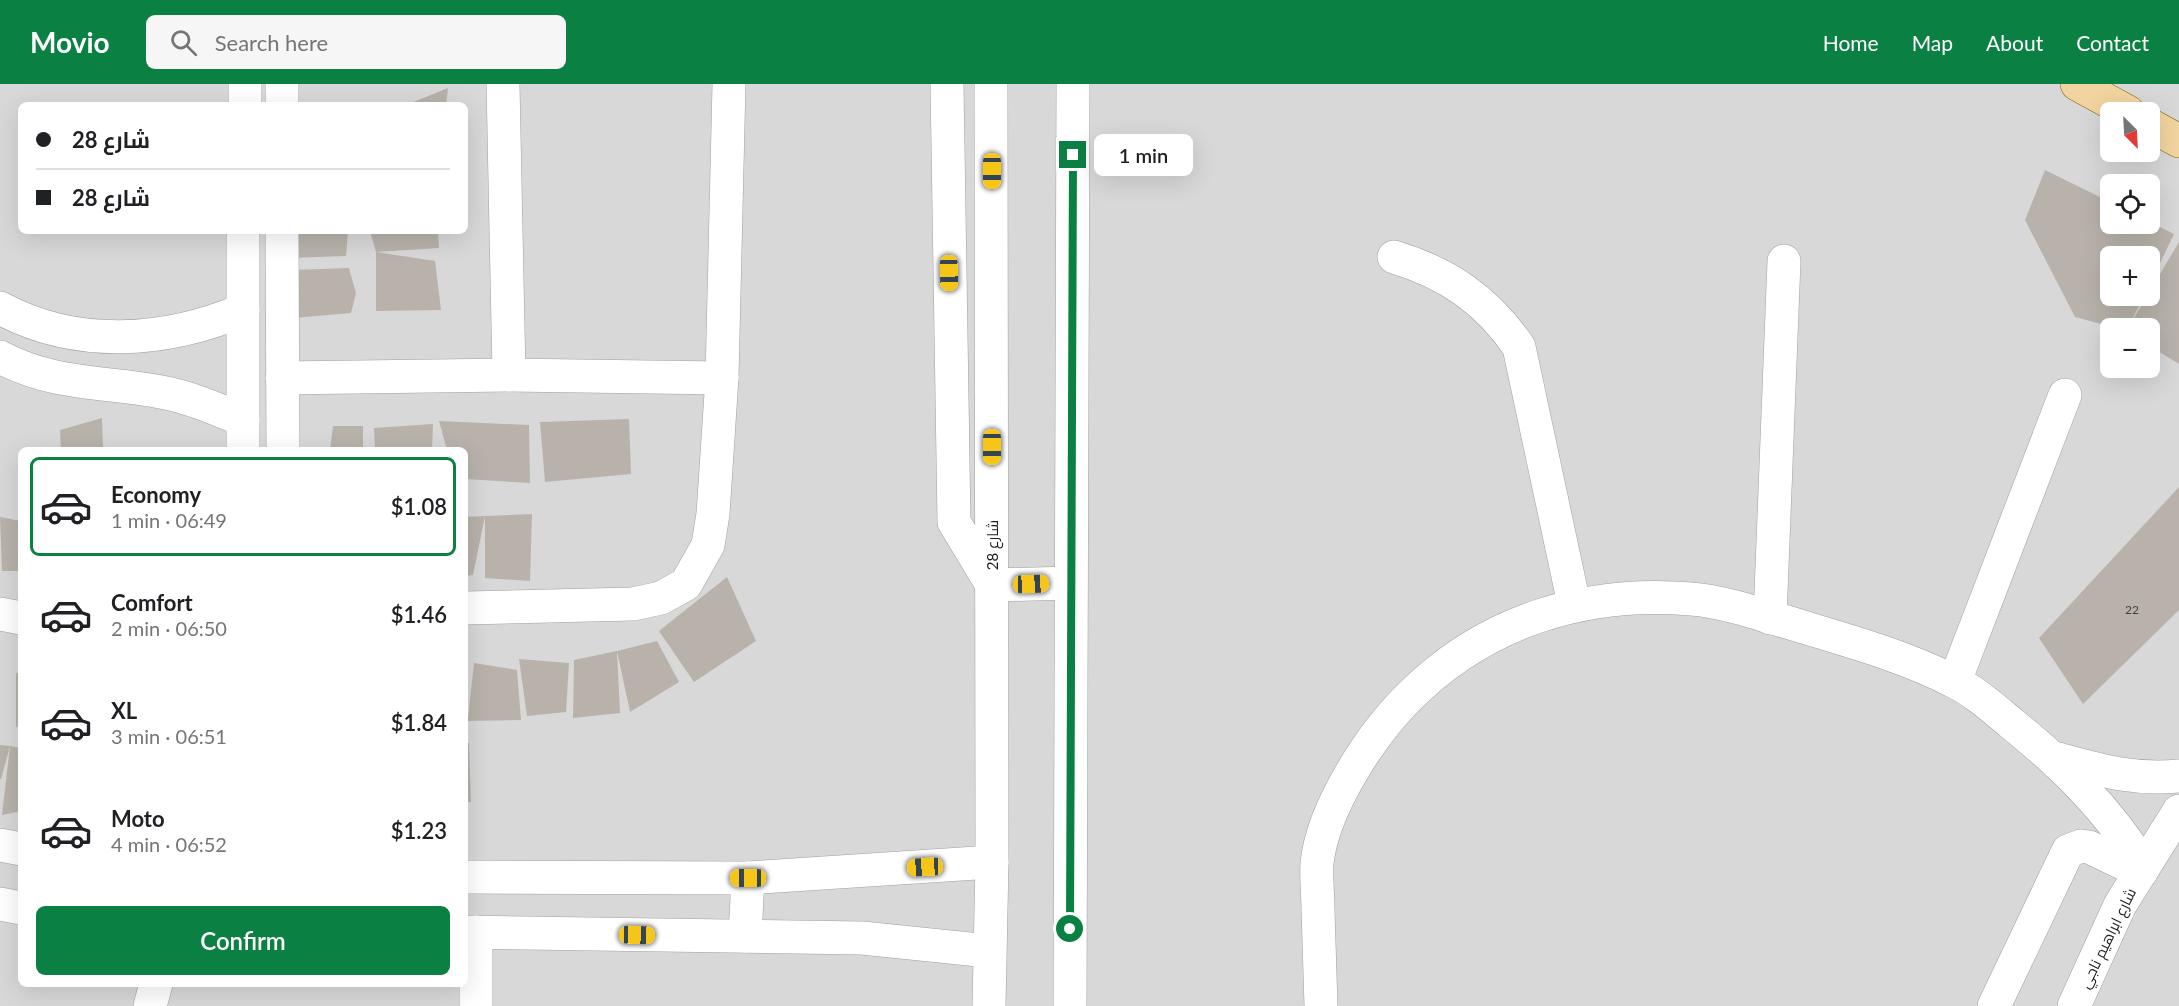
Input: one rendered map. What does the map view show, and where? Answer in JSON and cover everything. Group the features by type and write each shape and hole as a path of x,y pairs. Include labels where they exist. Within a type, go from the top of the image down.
{"main road":[{"path":"2077,84 2110,102"},
{"path":"2160,130 2179,141"}],"street":[{"path":"245,84 245,102"},
{"path":"282,84 282,102"},
{"path":"503,84 509,375"},
{"path":"468,608 633,604 661,598 686,584 708,545 713,514 722,378 729,84"},
{"path":"947,84 952,510 959,533 992,585 1071,583"},
{"name":"شارع 28","path":"989,1006 992,862 991,84"},
{"path":"1070,1006 1073,84"},
{"path":"243,234 243,435"},
{"path":"282,234 283,447"},
{"path":"1394,256 1422,265 1472,294 1494,314 1520,347 1574,604"},
{"path":"1770,618 1784,261"},
{"path":"0,308 27,322 75,335 155,335 215,321 243,310"},
{"path":"65,380 75,335"},
{"path":"0,357 65,380 88,385 162,392 208,406 243,435"},
{"path":"282,378 509,375 722,378"},
{"path":"1955,681 2065,395"},
{"path":"1321,1006 1317,862 1329,821 1346,782 1368,746 1394,712 1424,682 1458,656 1494,634 1533,617 1574,604 1616,598 1694,599 1845,640 1955,681 2054,758 2111,819 2143,869"},
{"path":"0,614 18,617"},
{"path":"2054,758 2122,776 2152,778 2179,776"},
{"name":"شارع ابراهيم ناجي","path":"2074,1006 2120,905 2179,811"},
{"path":"0,845 18,848"},
{"path":"1994,1006 2068,850 2081,846 2089,847 2143,869"},
{"path":"468,877 748,878 992,862"},
{"path":"745,936 748,878"},
{"path":"0,904 18,907"},
{"path":"476,1006 470,932 862,938 989,951"},
{"path":"150,1006 155,987"}],"shaded area":[{"path":"0,84 2179,84 2179,1006 0,1006"}],"building":[{"path":"448,88 446,102 413,102"},
{"path":"2045,170 2100,197 2100,234 2160,234 2160,227 2174,234 2160,263 2160,246 2100,246 2100,306 2139,306 2133,318 2100,318 2100,324 2075,317 2025,220"},
{"path":"290,234 348,234 346,256 289,258"},
{"path":"371,234 438,234 439,248 376,252"},
{"path":"2179,242 2179,364 2160,352 2160,318 2134,318 2141,306 2160,306 2160,274"},
{"path":"376,252 435,261 441,310 376,311"},
{"path":"349,268 356,293 351,313 294,318 292,270"},
{"path":"102,418 103,447 61,447 60,430"},
{"path":"629,419 631,474 545,482 540,422"},
{"path":"439,421 529,425 530,483 468,479 468,447 446,447"},
{"path":"433,424 432,447 375,447 374,428"},
{"path":"333,426 363,426 363,447 330,447"},
{"path":"2179,487 2179,610 2083,704 2039,638"},
{"path":"532,514 530,581 485,578 485,516"},
{"path":"485,516 473,575 468,576 468,517"},
{"path":"0,517 18,520 18,571 2,571"},
{"path":"727,577 756,641 694,682 659,631"},
{"path":"657,641 679,682 630,712 617,651"},
{"path":"617,651 620,713 573,718 574,660"},
{"path":"519,659 569,663 566,712 527,716"},
{"path":"474,663 517,670 521,720 468,721"},
{"path":"16,673 18,673 18,727 16,727"},
{"path":"468,743 469,743 471,802 468,802"},
{"path":"0,745 10,746 1,779 0,779"},
{"path":"10,746 18,747 18,812 2,815"}],"route":[{"path":"1070,929 1073,155"}]}
